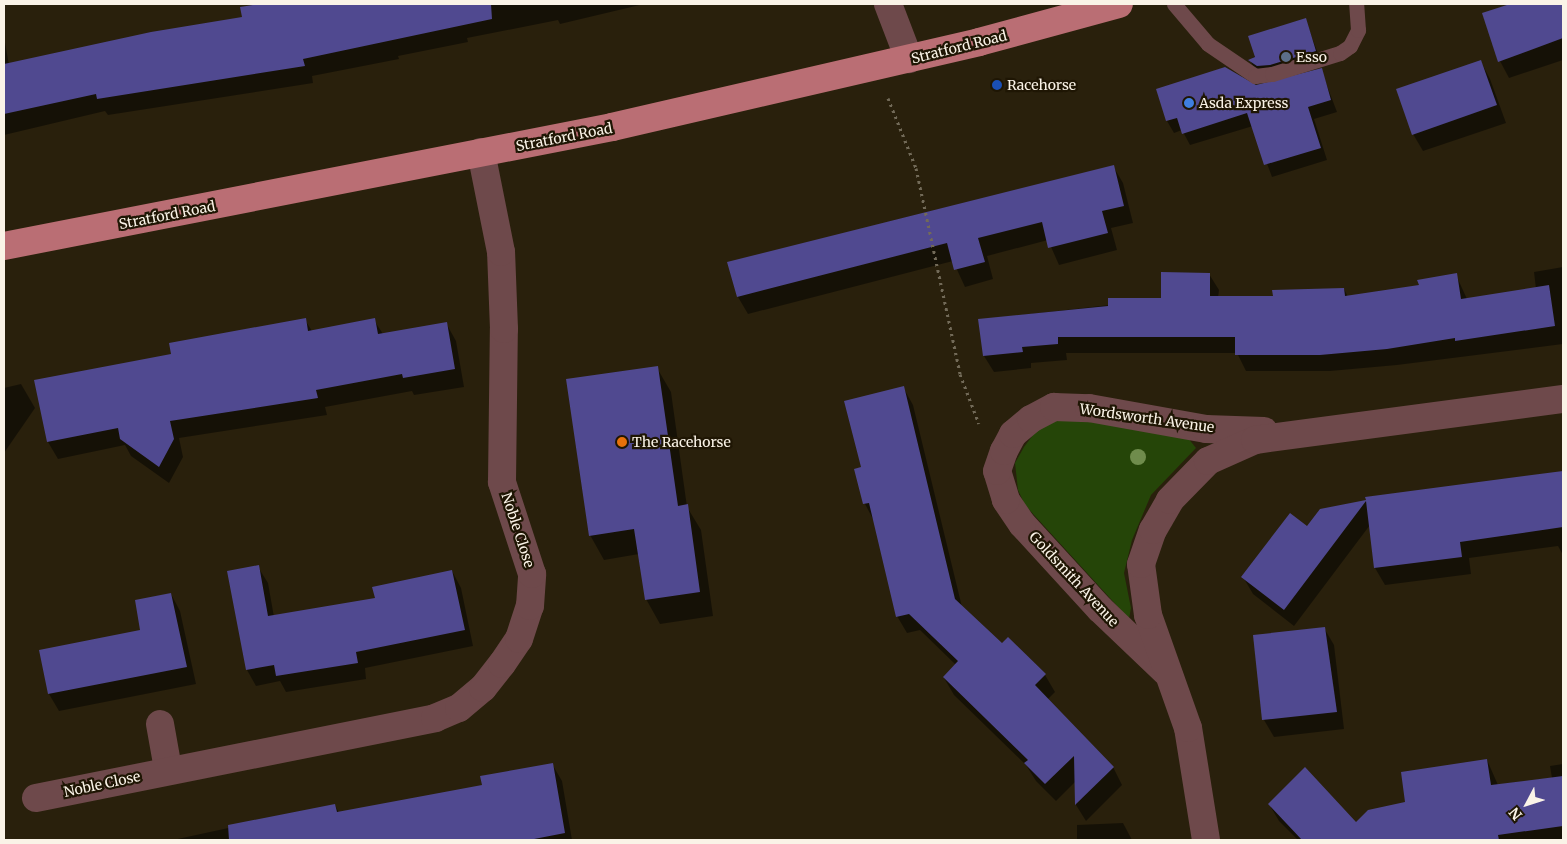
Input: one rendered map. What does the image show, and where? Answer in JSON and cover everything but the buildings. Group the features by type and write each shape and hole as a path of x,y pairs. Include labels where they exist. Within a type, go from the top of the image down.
{"main road":[{"name":"Stratford Road","path":"4,246 612,127 876,67 1119,4"}],"street":[{"path":"888,4 908,59"},
{"name":"Noble Close","path":"36,798 168,770 435,718 459,708 483,688 519,639 530,606 532,574 502,482 504,329 501,252 482,152"},
{"name":"Wordsworth Avenue","path":"1170,500 1192,474 1226,450 1255,440 1299,432 1563,398"},
{"name":"Wordsworth Avenue","path":"997,471 1013,434 1031,418 1054,407 1089,408 1206,429 1299,432"},
{"name":"Goldsmith Avenue","path":"997,471 1006,500 1022,524 1100,609 1169,674"},
{"name":"Goldsmith Avenue","path":"1170,500 1153,530 1141,564 1148,615 1188,728 1206,840"},
{"path":"160,724 168,770"}],"lane":[{"path":"1174,4 1208,44 1255,76 1272,74 1340,53 1350,46 1358,30 1356,4"}],"path":[{"path":"876,67 916,168 960,374 997,471"}],"green space":[{"path":"1068,417 1188,438 1196,448 1151,495 1132,540 1124,573 1131,608 1129,619 1025,505 1018,490 1015,463 1024,447 1039,427"}],"place":[{"name":"Esso","path":"1286,57"},
{"name":"Racehorse","path":"997,85"},
{"name":"Asda Express","path":"1189,103"},
{"name":"The Racehorse","path":"622,442"}]}
